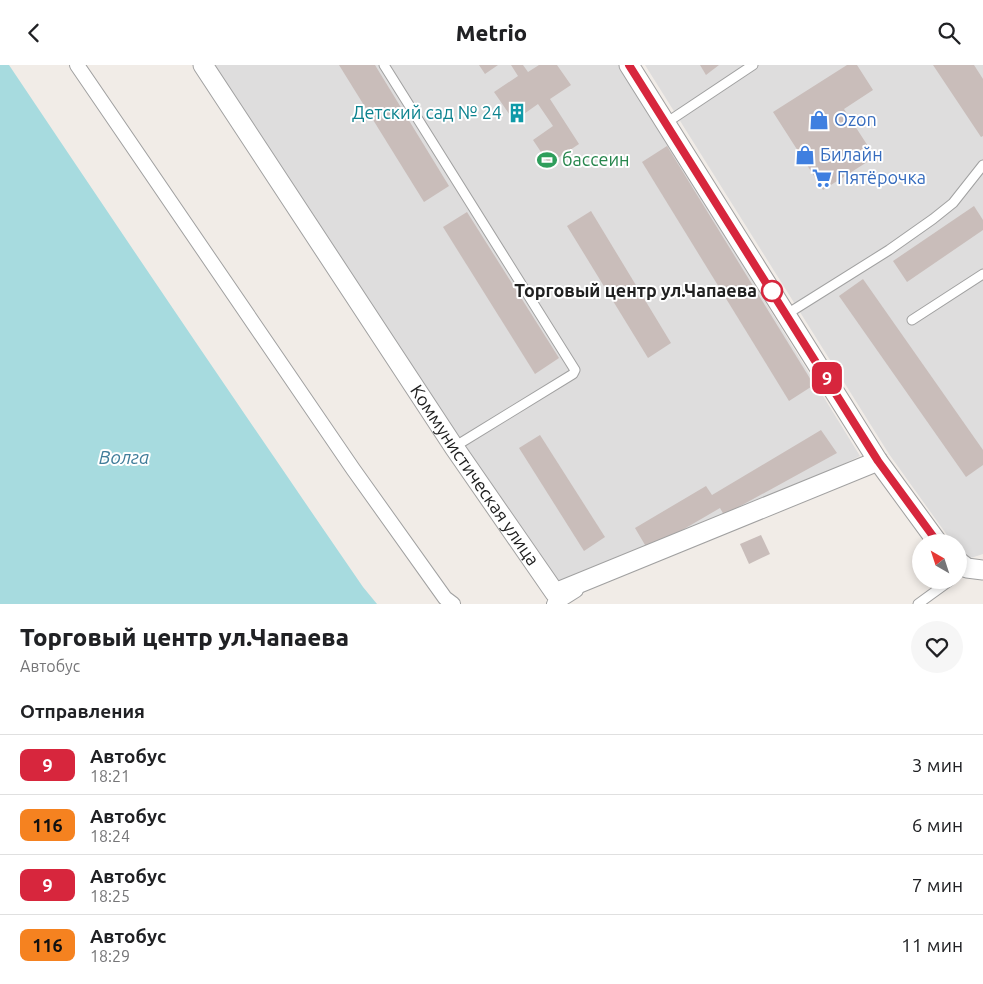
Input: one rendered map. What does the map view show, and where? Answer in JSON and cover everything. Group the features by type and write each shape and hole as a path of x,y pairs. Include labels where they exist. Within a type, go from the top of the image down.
{"street":[{"path":"77,65 353,469 445,598 453,604"},
{"name":"Коммунистическая улица","path":"203,65 454,447 555,593 878,461"},
{"path":"629,65 878,461 931,534"},
{"path":"554,604 595,577"}],"lane":[{"path":"384,65 575,370 573,374 454,447"},
{"path":"666,123 753,65"},
{"path":"787,314 889,250 933,219 953,203 983,165"},
{"path":"912,319 983,273"},
{"path":"918,604 939,589"}],"shaded area":[{"path":"207,65 619,65 860,456 559,602"},
{"path":"645,65 983,65 983,554 968,559 968,534 946,534 889,454"}],"water":[{"name":"Волга","path":"0,65 9,65 274,457 363,587 377,604 0,604"}],"building":[{"path":"339,65 375,65 449,186 424,202"},
{"name":"Детский сад № 24","path":"479,65 498,65 485,74"},
{"name":"Детский сад № 24","path":"511,65 523,65 528,72 539,65 557,65 571,85 550,99 579,144 549,164 533,140 553,126 538,104 514,121 494,92 518,76"},
{"path":"700,65 719,65 706,75"},
{"path":"847,65 857,65 873,90 844,109 875,157 823,190 773,112"},
{"path":"933,65 974,65 983,79 983,136 981,137"},
{"path":"667,146 814,385 789,401 642,162"},
{"path":"974,206 983,220 983,230 907,282 893,261"},
{"path":"591,211 671,343 648,358 567,226"},
{"path":"467,212 559,358 535,374 443,227"},
{"path":"863,279 983,450 983,465 966,477 839,296"},
{"path":"821,430 837,453 724,515 720,508 648,550 635,528 706,486 712,495"},
{"path":"540,435 605,537 584,551 519,448"},
{"path":"761,535 770,554 749,564 740,544"}],"bus line":[{"name":"9","path":"629,65 801,335 878,461 931,534"}],"place":[{"name":"Детский сад № 24","path":"517,113"},
{"name":"Ozon","path":"819,120"},
{"name":"Билайн","path":"805,155"},
{"name":"бассеин","path":"547,160"},
{"name":"Пятёрочка","path":"822,178"},
{"name":"Торговый центр ул.Чапаева","path":"772,291"}]}
